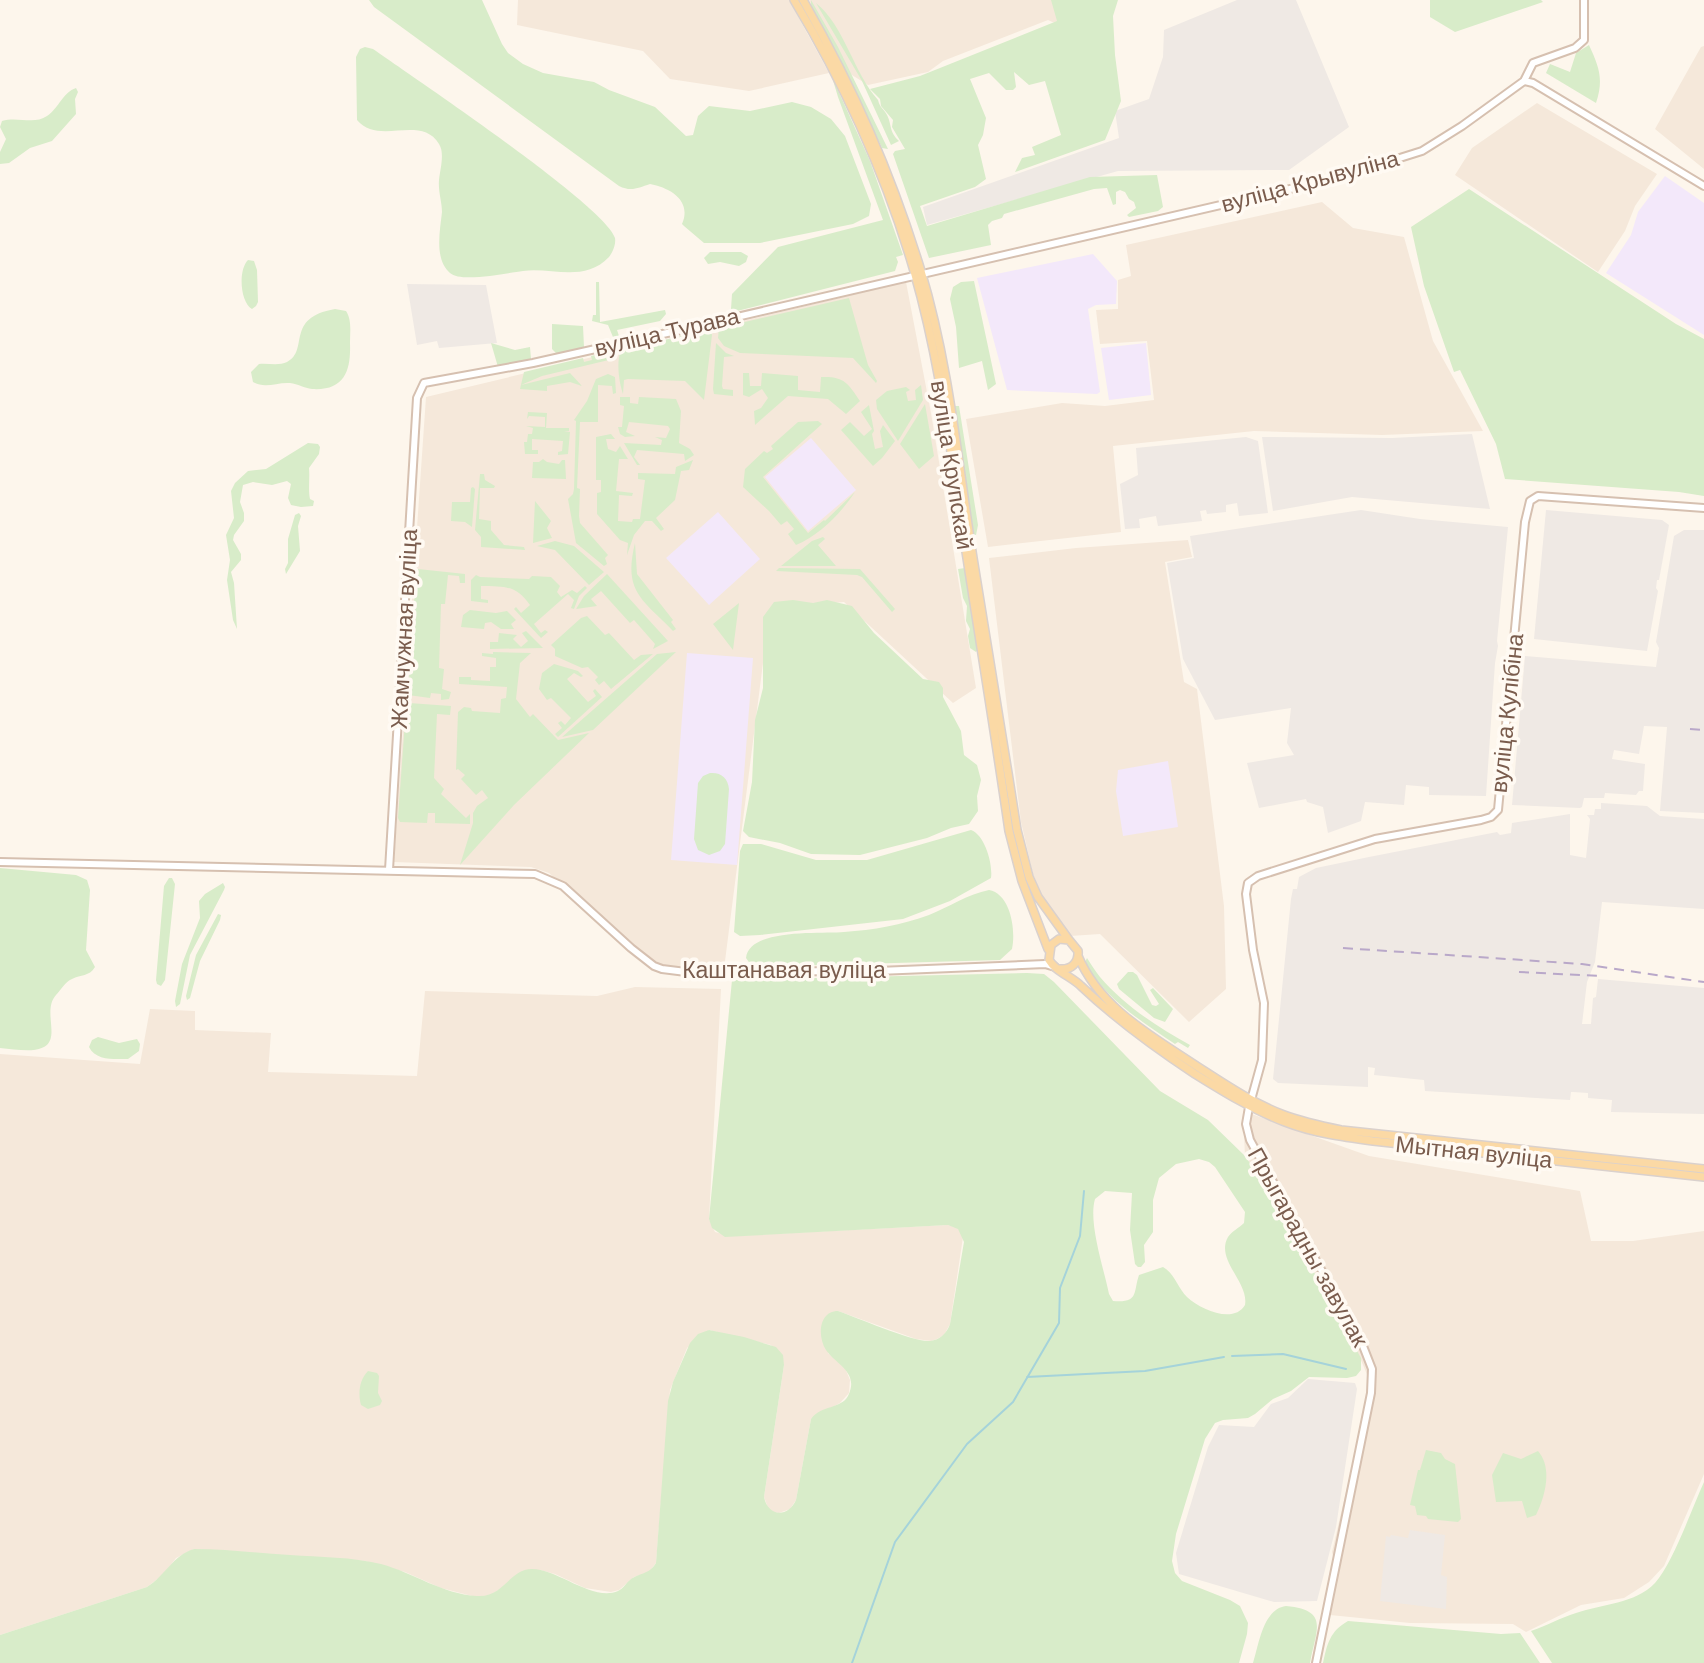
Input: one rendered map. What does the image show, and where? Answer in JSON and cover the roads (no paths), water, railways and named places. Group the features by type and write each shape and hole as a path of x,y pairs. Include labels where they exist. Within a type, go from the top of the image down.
{"main road":[{"name":"вуліца Крупскай","path":"794,0 861,125 918,274 940,384 1009,831 1022,881 1048,952"},
{"name":"вуліца Крывуліна","path":"918,274 1359,172 1430,147 1524,82 1532,63 1574,48 1584,40 1584,0"},
{"name":"вуліца Крупскай","path":"805,1 846,77 872,133 905,219 947,382 1017,830 1029,877 1038,897 1069,940"},
{"path":"1524,82 1533,83 1704,187"},
{"name":"вуліца Турава","path":"420,387 424,383 533,363 918,274"},
{"name":"Жамчужная вуліца","path":"389,870 417,400 420,387"},
{"name":"вуліца Кулібіна","path":"1250,1103 1262,1060 1264,1003 1245,894 1248,883 1258,876 1375,839 1481,820 1491,817 1497,810 1525,522 1530,501 1538,496 1704,508"},
{"name":"Каштанавая вуліца","path":"0,862 535,874 563,886 631,948 662,969 686,972 878,971 1045,964 1057,968"},
{"path":"1045,964 1048,952 1059,939 1069,940 1077,947 1078,956 1091,982 1131,1022 1250,1103"},
{"path":"1048,952 1057,968 1073,978 1133,1033 1250,1103"},
{"path":"1057,968 1070,968 1078,956"},
{"name":"Прыгарадны завулак","path":"1250,1103 1247,1133 1367,1354 1373,1380 1316,1663"},
{"name":"Мытная вуліца","path":"1250,1103 1285,1116 1341,1130 1704,1169"},
{"name":"Мытная вуліца","path":"1250,1103 1285,1123 1332,1136 1704,1177"}],"waterway":[{"path":"852,1663 895,1542 967,1444 1013,1402 1059,1323 1060,1288 1080,1236 1084,1191"},
{"path":"1232,1356 1283,1354 1346,1369"},
{"path":"1027,1377 1145,1371 1224,1357"}],"railway":[{"path":"1690,729 1704,730"},
{"path":"1343,948 1582,964 1704,982"},
{"path":"1519,972 1600,976"}]}
